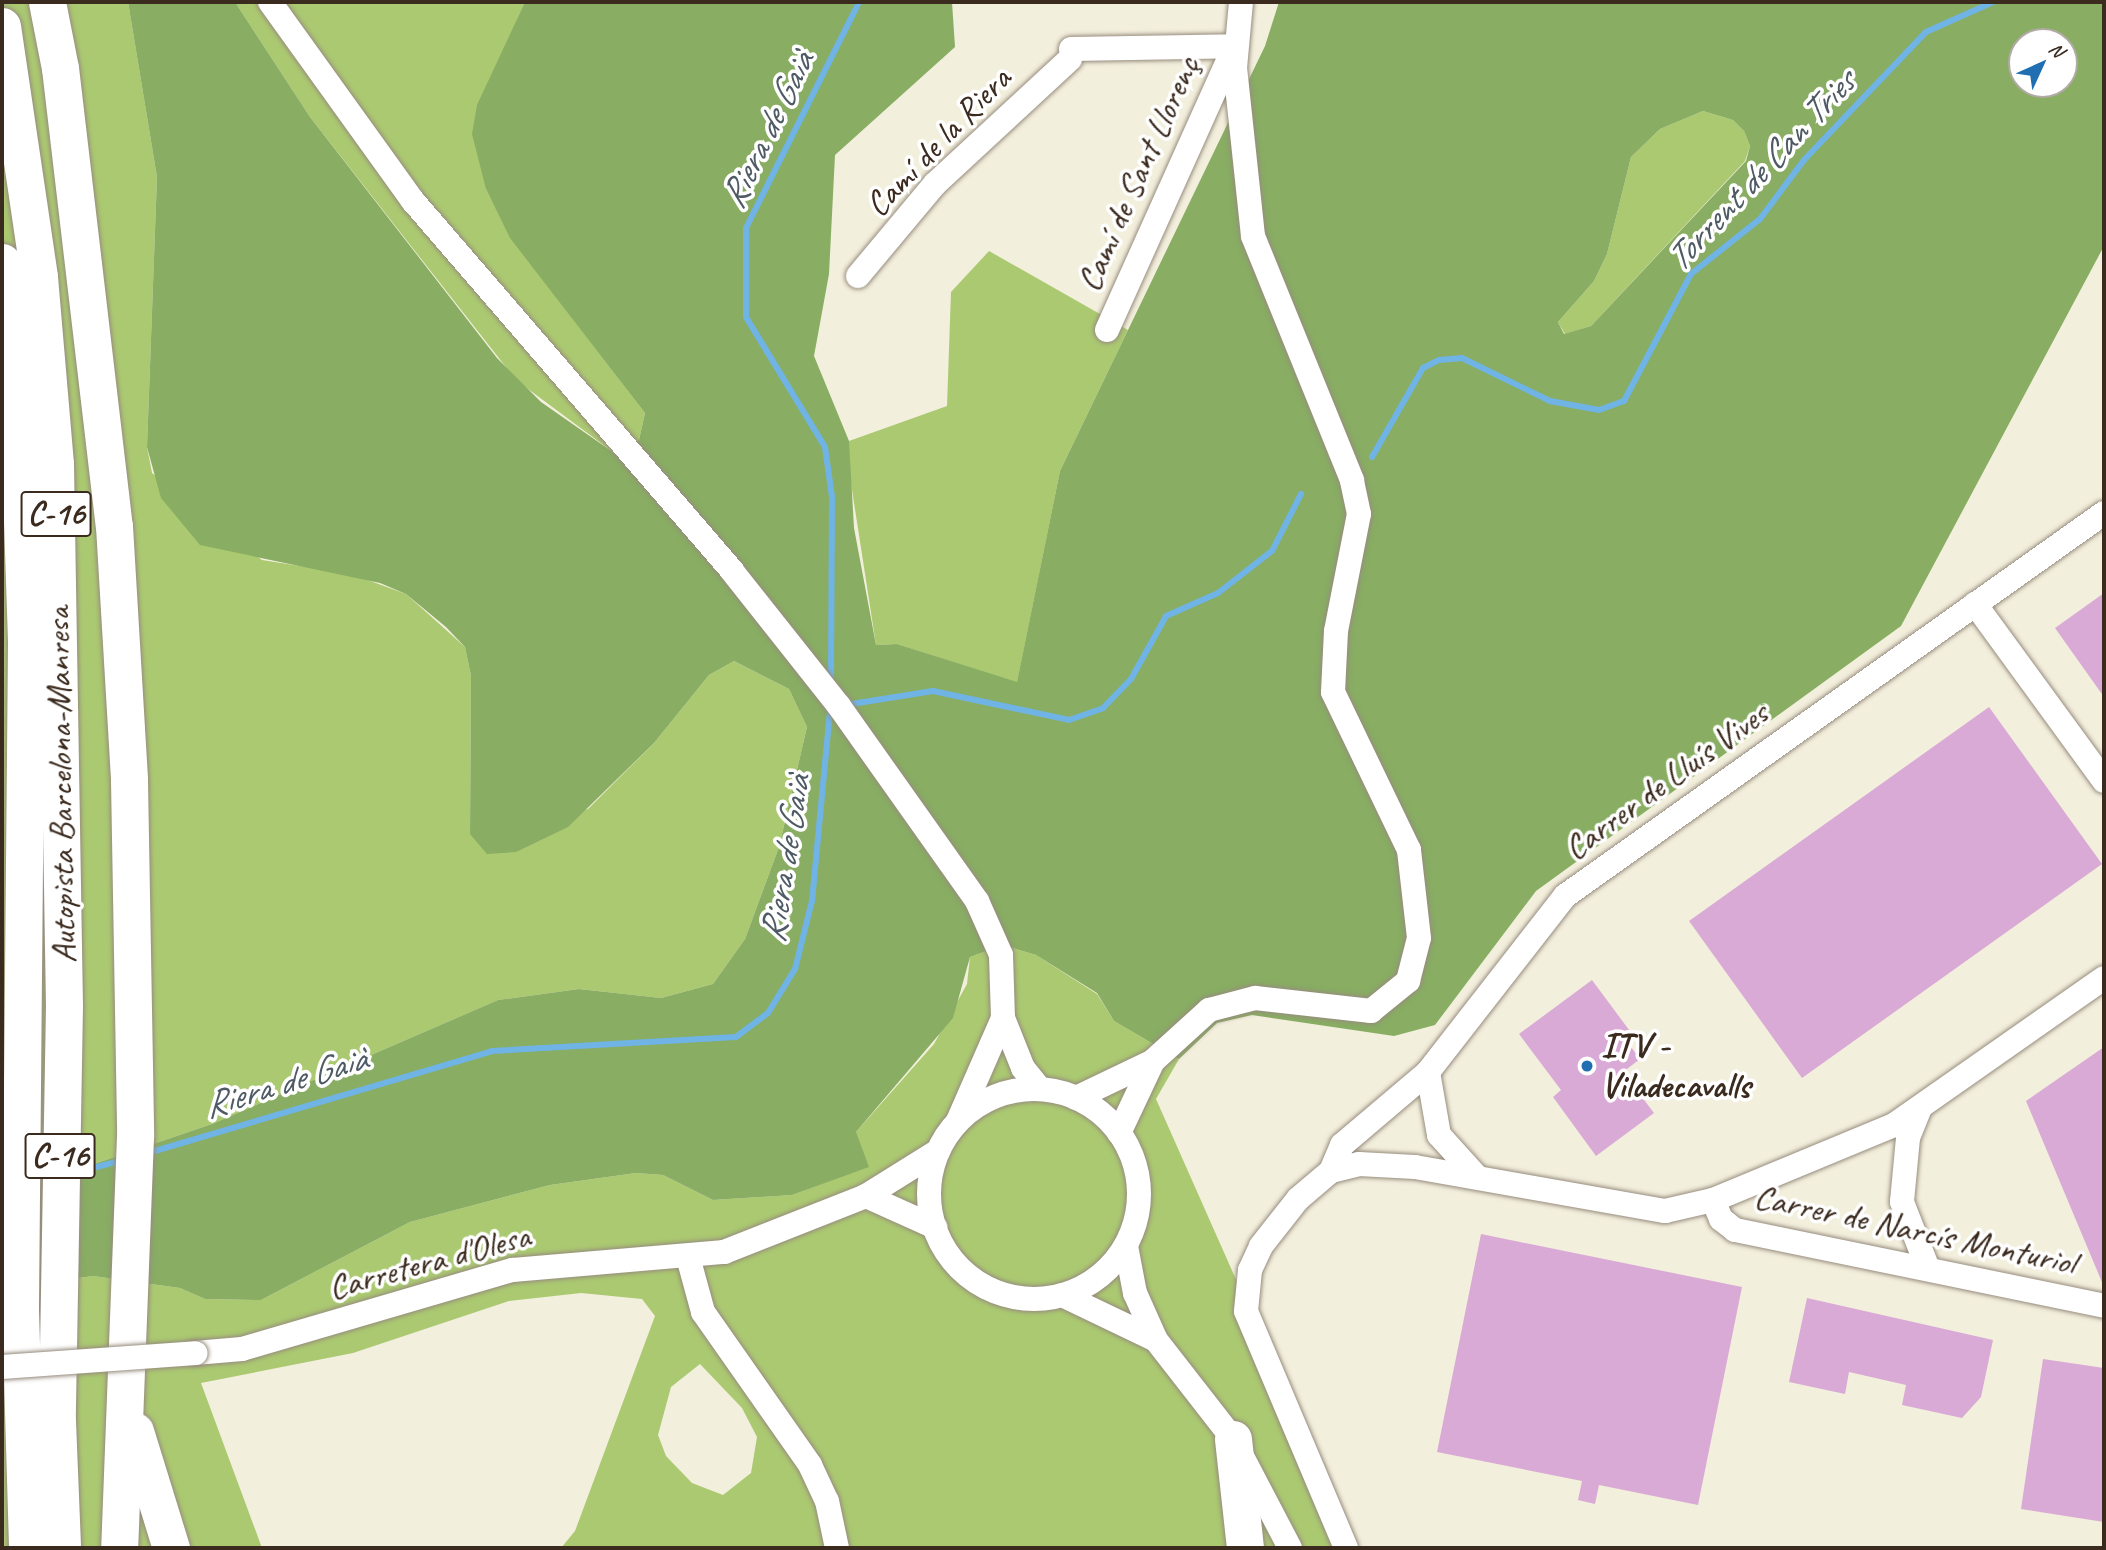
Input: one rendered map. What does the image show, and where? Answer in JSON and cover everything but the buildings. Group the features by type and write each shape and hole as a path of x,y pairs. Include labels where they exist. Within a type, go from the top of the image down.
{"highway":[{"path":"47,2 76,188 114,526 135,1003 126,1399 119,1548"},
{"name":"Autopista Barcelona-Manresa","path":"2,26 39,277 55,464 64,1005 60,1308 62,1548"},
{"name":"Autopista Barcelona-Manresa","path":"2,262 22,513 26,1003 20,1310 27,1548"},
{"path":"126,1399 169,1543"},
{"path":"1233,1439 1245,1548"}],"street":[{"path":"270,2 413,201 615,434 839,706 963,881 998,944 1003,1018 1023,1068 1040,1089"},
{"path":"1076,1098 1153,1061 1196,1019 1238,1000 1358,1012 1382,1006 1408,981 1419,938 1409,850 1333,692 1336,631 1357,546 1356,497 1254,236 1235,46 1241,2"},
{"name":"Camí de la Riera","path":"858,276 935,184 1070,54 1235,46"},
{"name":"Camí de Sant Llorenç","path":"1107,330 1235,46"},
{"name":"Carrer de Lluís Vives","path":"1331,1171 1342,1145 1428,1072 1564,896 2104,513"},
{"path":"1975,604 2104,781"},
{"path":"1713,1199 1848,1147 1920,1108 2104,978"},
{"path":"1003,1018 958,1121 938,1151 929,1185 934,1227 950,1257 981,1284 1020,1298 1062,1295 1099,1277 1126,1246"},
{"path":"1119,1133 1153,1061"},
{"path":"1428,1072 1439,1135 1480,1179"},
{"path":"958,1121 996,1096 1040,1089 1076,1098 1119,1133 1139,1188 1126,1246 1135,1293 1156,1340 1233,1439 1286,1538 1306,1548"},
{"path":"1920,1108 1908,1138 1902,1202 1927,1266"},
{"name":"Carretera d'Olesa","path":"2,1367 242,1349 513,1270 688,1257 751,1243 866,1196 938,1151"},
{"name":"Carrer de Narcís Monturiol","path":"1331,1171 1386,1164 1665,1211 1713,1199 1721,1219 1735,1230 1927,1266 2104,1306"},
{"path":"1331,1171 1298,1199 1261,1246 1250,1270 1246,1311 1346,1548"},
{"path":"866,1196 934,1227"},
{"path":"688,1257 703,1312 810,1465 827,1501 837,1548"},
{"path":"1062,1295 1156,1340"}],"green space":[{"path":"2,2 128,2 157,177 147,447 152,473 262,560 351,574 406,594 465,647 471,676 470,834 588,809 654,743 709,675 734,661 789,689 807,727 779,847 745,939 713,984 661,998 579,989 498,1000 212,1124 91,1165 2,1179"},
{"path":"128,2 235,2 310,117 497,358 541,402 617,455 639,440 645,413 510,238 486,189 472,134 477,105 525,2 952,2 955,47 835,155 829,274 814,356 849,441 854,528 876,645 897,644 1017,682 1060,471 1265,46 1279,2 2104,2 2104,246 1901,626 1536,891 1435,1025 1394,1036 1252,1015 1217,1023 1179,1059 1114,1021 1097,993 1036,955 1003,945 970,957 953,1018 856,1132 869,1167 792,1195 713,1200 663,1175 636,1173 550,1185 410,1222 261,1300 205,1299 180,1288 93,1276 2,1289 2,1179 91,1165 212,1124 498,1000 579,989 661,998 713,984 745,939 779,847 807,727 789,689 734,661 709,675 654,743 568,827 516,852 487,854 470,834 471,676 465,647 446,627 406,594 380,583 200,545 161,498 147,447 157,177","holes":["1703,111 1733,120 1744,131 1750,146 1746,161 1591,326 1564,334 1558,322 1594,281 1607,254 1631,157 1660,129"]},
{"path":"235,2 525,2 491,78 486,189 511,238 645,413 639,440 617,455 516,380 310,117"},
{"path":"1703,111 1733,120 1744,131 1750,146 1745,161 1591,326 1565,334 1558,322 1594,281 1607,254 1631,157 1660,129"},
{"path":"989,251 1128,330 1060,471 1017,683 897,644 876,645 846,451 849,441 947,406 951,292"},
{"path":"1003,945 1036,955 1097,994 1114,1021 1179,1059 1156,1099 1355,1548 561,1548 575,1531 655,1316 642,1299 581,1293 509,1301 353,1353 201,1383 262,1548 2,1548 2,1289 93,1276 180,1288 205,1299 261,1300 410,1222 550,1185 636,1173 663,1175 713,1200 792,1195 845,1175 856,1132 934,1044 967,984 970,957","holes":["700,1364 742,1408 757,1437 751,1473 723,1495 692,1483 666,1456 658,1435 671,1387"]}],"waterway":[{"name":"Riera de Gaià","path":"831,684 832,497 825,447 746,317 746,228 859,2"},
{"name":"Torrent de Can Tries","path":"1372,457 1423,368 1439,360 1462,358 1550,401 1599,410 1624,401 1691,274 1760,219 1804,160 1926,32 1993,2"},
{"name":"Torrent de Can Tries","path":"845,705 933,691 1069,720 1103,708 1131,679 1166,616 1218,593 1272,551 1301,494"},
{"name":"Riera de Gaià","path":"148,1153 492,1051 736,1037 768,1013 795,969 812,901 830,709"},
{"name":"Riera de Gaià","path":"73,1173 124,1160"}],"place":[{"name":"ITV - Viladecavalls","path":"1587,1066"}]}
